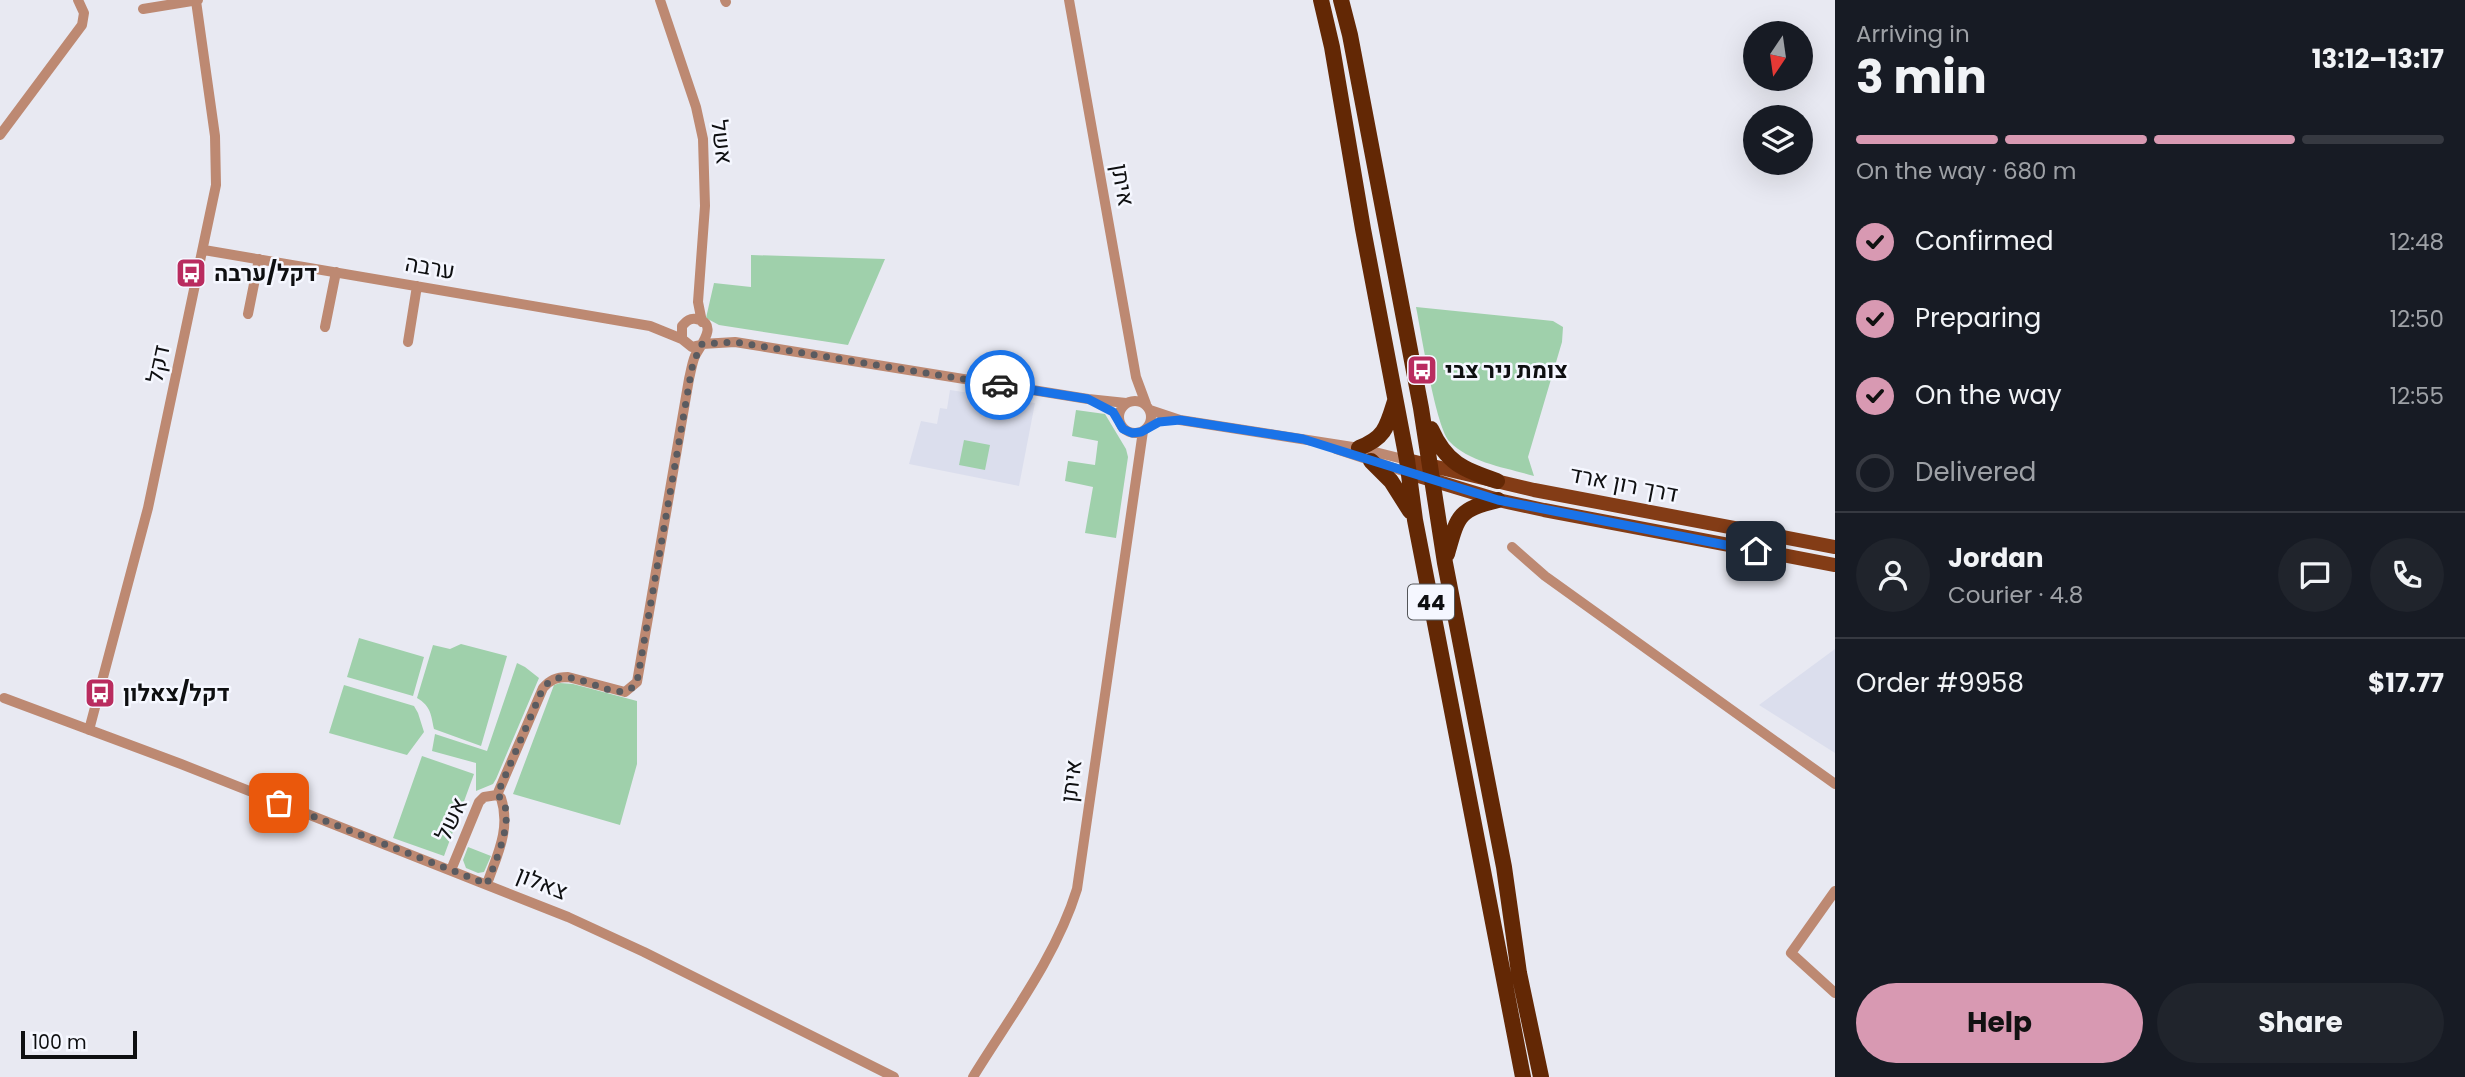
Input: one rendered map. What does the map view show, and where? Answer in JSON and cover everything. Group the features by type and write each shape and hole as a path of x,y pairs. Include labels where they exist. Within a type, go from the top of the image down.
{"highway":[{"name":"44","path":"1321,0 1332,47 1396,399 1415,520 1523,1077"},
{"name":"44","path":"1341,0 1420,408 1445,563 1504,867 1519,973 1541,1077"},
{"path":"1359,447 1377,440 1384,433 1396,399"},
{"path":"1420,408 1438,446 1455,464 1497,481"},
{"path":"1371,461 1391,481 1415,520"},
{"path":"1445,563 1455,526 1461,515 1468,508 1498,500"}],"main road":[{"name":"דרך רון ארד","path":"1408,466 1498,500 1704,542 1835,565"},
{"name":"דרך רון ארד","path":"1432,474 1497,481 1835,547"}],"street":[{"path":"0,135 82,25 84,13 78,0"},
{"name":"אשל","path":"660,0 696,107 703,139 705,206 698,295 705,325"},
{"name":"איתן","path":"1069,0 1136,377 1148,407"},
{"path":"143,9 193,1"},
{"name":"דקל","path":"89,730 148,508 216,185 217,160 193,1"},
{"name":"ערבה","path":"204,250 650,326 673,326 686,321"},
{"path":"248,314 260,259"},
{"path":"325,327 336,272"},
{"path":"408,342 418,286"},
{"name":"אשל","path":"686,321 698,295"},
{"path":"735,342 692,347 683,341 680,331 686,321 695,319 713,333 735,342 1088,399 1137,401 1180,420 1359,447 1408,466"},
{"path":"702,345 708,335 705,325"},
{"name":"ערבה","path":"650,326 683,341"},
{"name":"אשל","path":"683,341 690,379"},
{"name":"אשל","path":"497,795 548,682 568,677 625,692 631,690 637,682 693,363 702,345"},
{"name":"איתן","path":"1127,402 1132,396 1136,377"},
{"path":"1088,399 1104,406 1132,433 1159,422 1180,420"},
{"path":"1122,425 1119,412 1127,402"},
{"path":"1145,429 1151,417 1148,407"},
{"name":"איתן","path":"1122,425 1133,446 1137,463"},
{"name":"איתן","path":"973,1077 1046,958 1063,927 1077,889 1083,863 1103,696 1137,463 1145,429"},
{"path":"1303,439 1371,461 1408,466"},
{"path":"1512,547 1545,576 1835,784"},
{"name":"צאלון","path":"4,698 452,870 593,928 894,1077"},
{"name":"אשל","path":"452,870 479,803 484,797 497,795"},
{"name":"אשל","path":"487,884 506,828 503,804 497,795"},
{"path":"1835,891 1791,953 1835,993"}],"shaded area":[{"path":"950,390 1035,403 1019,486 909,464 921,421 937,424 940,408 947,409"},
{"path":"1835,649 1835,753 1759,705"}],"green space":[{"path":"751,255 885,259 848,345 719,325 706,318 714,283 751,287"},
{"path":"1416,307 1553,321 1563,327 1562,342 1528,457 1534,476 1479,460 1450,442 1434,400"},
{"path":"1076,410 1105,414 1126,449 1128,457 1116,538 1085,533 1093,487 1065,481 1068,461 1095,465 1098,441 1072,436"},
{"path":"964,440 990,445 985,470 959,465"},
{"path":"359,638 424,657 413,696 347,677"},
{"path":"461,644 507,656 481,746 434,729 428,708 417,698 433,645 450,649"},
{"path":"517,663 539,678 496,779 493,784 476,791 476,763 432,751 435,734 487,751"},
{"path":"560,683 637,701 637,764 620,825 513,794 554,685"},
{"path":"344,685 414,706 424,732 407,755 329,733"},
{"path":"422,756 474,774 444,856 393,838"},
{"path":"468,847 491,856 484,872 478,873 466,868 463,860"}],"way so far":[{"path":"279,803 487,884 506,828 503,804 497,795 543,688 548,682 560,677 621,692 631,690 637,682 693,363 702,344 735,342 1000,385"}],"place":[{"name":"דקל/ערבה","path":"191,273"},
{"name":"צומת ניר צבי","path":"1422,370"},
{"name":"דקל/צאלון","path":"100,693"}],"route":[{"path":"1000,385 1088,399 1113,412 1127,432 1141,432 1159,422 1180,420 1303,439 1498,500 1756,551"}]}
